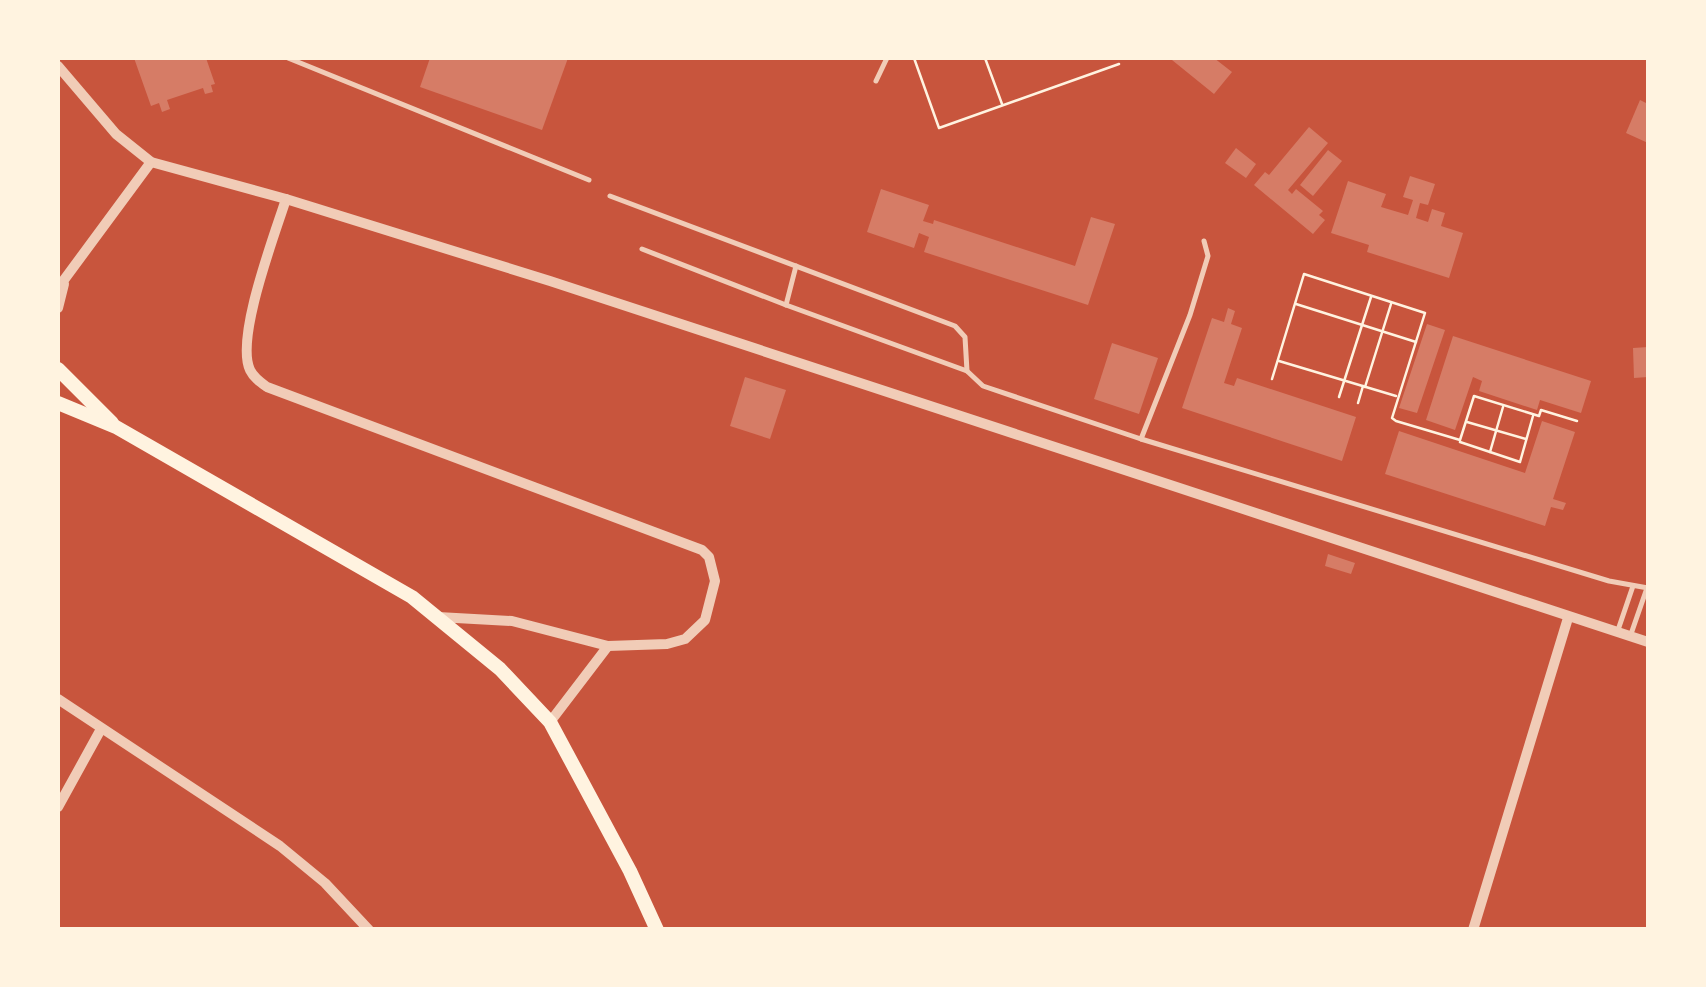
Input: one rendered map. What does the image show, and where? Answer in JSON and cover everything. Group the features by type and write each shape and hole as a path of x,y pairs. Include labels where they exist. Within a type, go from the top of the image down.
{"main road":[{"path":"58,369 116,427"},
{"path":"58,402 116,427 412,597 500,669 550,722 657,930"}],"street":[{"path":"58,66 116,134 151,162 286,199 564,285 1648,642"},
{"path":"58,308 61,286 151,162"},
{"path":"286,199 252,318 248,367 256,380 702,550 710,558 715,581 699,628 685,640 667,644 608,646 512,621 438,617"},
{"path":"1473,930 1568,618"},
{"path":"550,722 608,646"},
{"path":"58,698 280,846 325,883 369,930"},
{"path":"58,806 101,728"}],"lane":[{"path":"288,58 589,180"},
{"path":"876,81 887,58"},
{"path":"610,196 955,326 965,337 967,371"},
{"path":"1141,439 1190,315 1208,256 1204,242"},
{"path":"642,249 967,371 983,386 1141,439 1648,588 1630,637"},
{"path":"786,306 796,266"},
{"path":"1617,633 1633,586"}],"path":[{"path":"914,58 939,128 1119,64"},
{"path":"985,58 1002,106"},
{"path":"1272,378 1304,274 1391,302 1425,314 1392,418 1460,440"},
{"path":"1340,397 1372,296"},
{"path":"1358,403 1391,302"},
{"path":"1295,304 1416,342"},
{"path":"1277,361 1398,397"},
{"path":"1534,414 1520,462 1460,444 1474,396 1534,414 1539,416 1541,410 1577,421"},
{"path":"1490,453 1504,405"},
{"path":"1466,422 1526,439"}],"building":[{"path":"134,58 206,58 215,84 211,85 213,92 205,94 203,88 167,100 170,109 162,112 159,103 151,106"},
{"path":"430,58 568,58 542,130 420,87"},
{"path":"1174,58 1214,58 1232,72 1214,94"},
{"path":"1640,100 1648,104 1648,143 1626,133"},
{"path":"1309,127 1328,143 1288,190 1292,194 1296,189 1323,211 1319,215 1325,220 1313,234 1254,185 1265,172 1269,175"},
{"path":"1236,148 1256,164 1246,178 1225,163"},
{"path":"1328,150 1342,161 1313,196 1300,185"},
{"path":"1410,176 1435,184 1428,205 1420,203 1416,218 1428,222 1432,209 1445,213 1441,226 1463,233 1449,278 1367,252 1369,245 1331,233 1348,181 1386,194 1381,207 1408,215 1413,200 1403,197"},
{"path":"881,189 929,205 923,221 933,224 934,220 1075,266 1091,217 1115,224 1088,305 924,252 929,237 919,233 914,248 867,232"},
{"path":"1228,308 1235,311 1231,324 1242,328 1224,383 1234,386 1237,378 1356,417 1342,461 1182,408 1212,318 1224,322"},
{"path":"1427,324 1445,330 1417,413 1399,408"},
{"path":"1453,336 1591,381 1581,413 1540,400 1537,410 1479,391 1482,381 1473,377 1455,430 1426,420"},
{"path":"1112,343 1158,358 1139,414 1094,399"},
{"path":"1648,347 1648,377 1634,378 1633,348"},
{"path":"745,377 786,390 770,439 730,426"},
{"path":"1542,421 1575,432 1553,499 1566,503 1563,510 1551,507 1545,526 1385,474 1399,431 1525,473"},
{"path":"1328,554 1355,563 1351,574 1325,566"}]}
